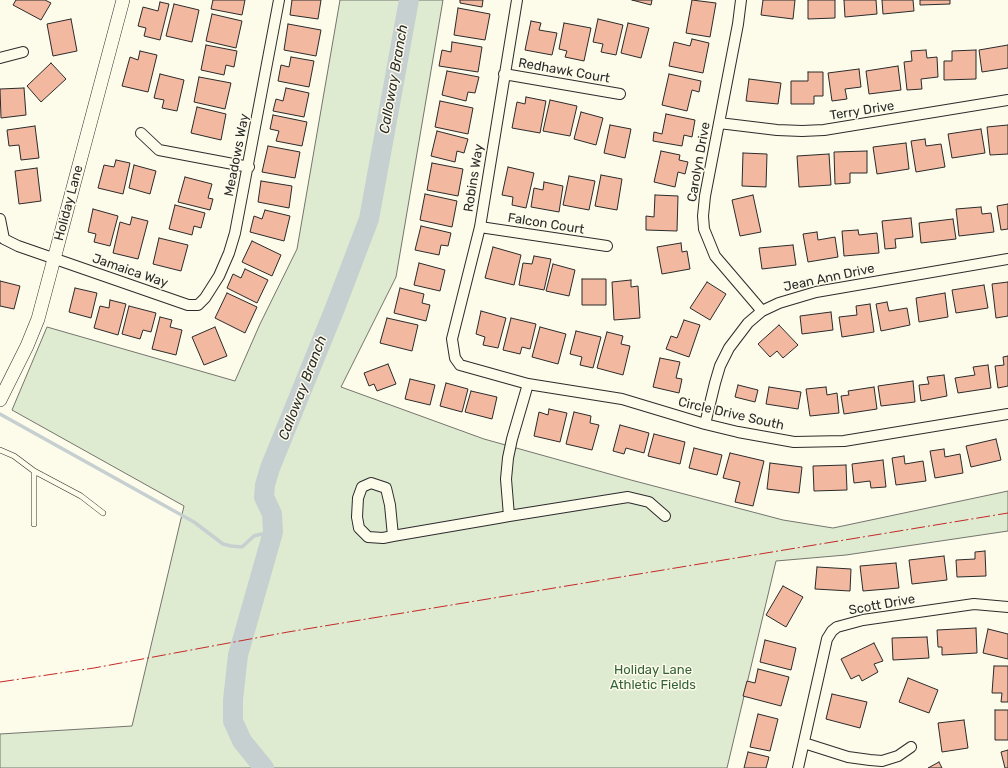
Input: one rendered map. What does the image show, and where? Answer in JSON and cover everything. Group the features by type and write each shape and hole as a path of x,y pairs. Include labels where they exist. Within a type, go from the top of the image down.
{"street":[{"name":"Holiday Lane","path":"0,400 27,346 38,319 123,0"},
{"name":"Meadows Way","path":"198,305 205,298 218,276 229,253 235,234 249,167 279,0"},
{"name":"Robins Way","path":"455,358 452,339 480,227 516,0"},
{"name":"Carolyn Drive","path":"741,0 720,123 705,196 703,216 704,229 715,256 762,311"},
{"path":"0,58 23,52"},
{"name":"Redhawk Court","path":"504,74 620,94"},
{"name":"Terry Drive","path":"720,123 777,130 824,130 1008,100"},
{"path":"141,133 159,150 249,167"},
{"name":"Jamaica Way","path":"0,219 4,239 18,246 188,305 198,305"},
{"name":"Falcon Court","path":"480,227 608,246"},
{"name":"Jean Ann Drive","path":"706,424 714,382 723,360 729,348 748,322 762,311 779,302 816,292 1008,259"},
{"name":"Circle Drive South","path":"455,358 460,365 528,384 622,399 706,424 738,432 794,442 844,441 1008,414"},
{"path":"509,516 506,496 508,458 528,384"},
{"path":"393,536 390,505 386,488 371,483 362,487 358,498 357,517 359,528 368,537 383,538 509,516 628,498 649,502 665,516"},
{"name":"Scott Drive","path":"798,768 827,639 832,631 837,627 863,620 974,604 1008,607"},
{"path":"804,743 848,757 882,761 898,756 911,747"}],"lane":[{"path":"0,450 14,456 34,471 81,496 103,513"},
{"path":"34,471 34,524"}],"green space":[{"name":"Holiday Lane Athletic Fields","path":"340,0 443,0 396,277 341,387 484,439 783,520 833,528 1008,491 1008,531 846,555 776,561 727,768 0,768 0,734 132,726 184,506 12,410 47,327 235,381 260,324 297,249"}],"building":[{"path":"16,0 45,0 51,3 41,20 13,5"},
{"path":"213,0 245,0 242,15 211,9"},
{"path":"292,0 321,0 318,19 290,15"},
{"path":"460,0 483,0 482,7 460,3"},
{"path":"632,0 652,0 651,5"},
{"path":"692,0 716,3 710,37 686,33"},
{"path":"763,0 795,0 793,19 761,15"},
{"path":"808,0 835,0 835,18 808,19"},
{"path":"844,0 876,0 877,14 845,17"},
{"path":"882,0 913,0 914,11 883,14"},
{"path":"920,0 950,0 950,4 920,5"},
{"path":"160,2 169,4 160,40 144,36 146,28 138,26 143,7 158,11"},
{"path":"174,4 199,10 192,42 166,36"},
{"path":"458,8 490,14 485,40 454,35"},
{"path":"212,14 242,21 236,48 206,41"},
{"path":"71,19 77,51 53,56 47,24"},
{"path":"598,19 623,25 616,55 601,52 603,44 593,42"},
{"path":"531,21 541,23 539,30 557,33 552,55 525,50"},
{"path":"564,23 591,28 584,61 565,57 567,51 559,49"},
{"path":"628,23 649,28 641,58 621,53"},
{"path":"288,24 321,30 316,56 284,50"},
{"path":"692,39 709,43 703,73 669,66 674,42 690,46"},
{"path":"452,42 482,47 478,72 439,66 442,50 451,52"},
{"path":"206,45 237,51 234,67 226,65 224,75 201,70"},
{"path":"1008,45 1008,68 982,72 979,50"},
{"path":"926,50 927,58 937,57 938,77 921,79 922,89 907,90 904,62 912,61 911,51"},
{"path":"976,50 976,79 944,80 944,61 952,61 952,51"},
{"path":"140,51 157,55 148,92 122,86 130,57 138,60"},
{"path":"291,57 314,61 309,87 278,81 281,65 289,67"},
{"path":"51,63 66,79 41,102 27,86"},
{"path":"898,66 901,90 869,94 866,71"},
{"path":"859,69 861,87 845,89 847,99 832,101 828,73"},
{"path":"447,71 479,77 475,93 468,92 466,101 442,95"},
{"path":"808,72 823,72 823,96 814,96 814,104 791,104 791,81 808,81"},
{"path":"160,74 184,80 177,111 162,108 164,100 154,98"},
{"path":"669,74 701,81 699,92 692,90 687,111 662,105"},
{"path":"199,77 231,83 225,109 194,102"},
{"path":"749,79 781,83 778,104 746,101"},
{"path":"24,88 26,115 1,118 0,89"},
{"path":"286,88 309,93 304,117 273,111 276,99 283,101"},
{"path":"526,97 546,101 540,133 512,128 517,102 525,104"},
{"path":"550,100 577,106 570,136 543,131"},
{"path":"440,101 473,108 468,134 435,127"},
{"path":"197,107 226,114 221,140 191,133"},
{"path":"581,112 603,118 596,145 574,139"},
{"path":"666,114 695,120 692,137 684,135 682,146 653,141 654,132 662,134"},
{"path":"273,115 307,122 302,146 276,141 279,131 270,129"},
{"path":"610,125 631,129 625,158 604,153"},
{"path":"1008,125 1008,154 990,155 987,127"},
{"path":"35,126 39,158 21,160 19,145 9,146 7,130"},
{"path":"981,129 985,153 952,158 948,134"},
{"path":"437,131 468,139 464,153 457,151 455,162 431,156"},
{"path":"925,139 926,146 941,144 945,167 916,172 911,141"},
{"path":"906,143 909,169 877,174 873,147"},
{"path":"268,146 300,152 295,178 262,172"},
{"path":"661,151 680,155 679,160 688,162 685,174 678,172 675,187 654,182"},
{"path":"867,151 867,173 850,173 850,183 835,184 834,152"},
{"path":"743,153 767,154 766,187 742,186"},
{"path":"829,154 831,185 799,187 797,156"},
{"path":"116,160 130,163 123,194 98,188 104,165 114,167"},
{"path":"432,163 463,169 458,196 427,190"},
{"path":"134,165 156,171 150,194 129,188"},
{"path":"508,167 534,173 526,208 512,205 513,197 502,195"},
{"path":"37,168 41,201 19,204 15,171"},
{"path":"601,175 622,179 617,210 595,206"},
{"path":"569,176 595,181 589,210 563,205"},
{"path":"185,177 212,184 208,198 213,199 210,210 178,202"},
{"path":"261,181 292,186 289,208 258,202"},
{"path":"544,182 563,186 559,212 531,207 534,188 543,190"},
{"path":"425,194 457,201 452,227 420,220"},
{"path":"655,195 678,196 677,231 646,230 646,216 654,217"},
{"path":"753,195 761,232 740,236 732,200"},
{"path":"1008,204 1008,229 1001,230 997,206"},
{"path":"175,205 205,213 201,228 194,226 192,235 169,229"},
{"path":"981,207 982,214 991,213 994,232 959,236 956,209"},
{"path":"93,209 118,216 110,246 94,242 96,234 88,232"},
{"path":"265,210 290,216 284,241 250,232 254,216 262,219"},
{"path":"132,217 148,221 138,259 113,253 120,222 130,225"},
{"path":"911,218 913,237 895,239 896,248 885,249 882,221"},
{"path":"953,219 956,239 921,243 919,223"},
{"path":"421,226 451,233 448,246 441,245 439,255 415,250"},
{"path":"858,230 859,235 877,233 879,253 844,256 842,231"},
{"path":"817,232 818,240 835,237 838,257 808,262 803,234"},
{"path":"159,238 188,245 181,271 153,264"},
{"path":"252,241 281,255 272,276 242,262"},
{"path":"681,243 682,252 687,251 690,269 662,274 657,247"},
{"path":"793,245 796,265 762,269 759,248"},
{"path":"493,247 521,255 514,285 485,278"},
{"path":"534,256 551,259 544,290 519,285 523,263 532,264"},
{"path":"419,263 445,270 440,291 414,285"},
{"path":"553,264 575,270 569,296 546,291"},
{"path":"245,269 268,280 257,303 227,288 233,274 241,278"},
{"path":"582,279 606,279 606,305 582,305"},
{"path":"631,280 631,287 638,286 640,318 614,320 612,282"},
{"path":"0,281 20,286 14,309 0,306"},
{"path":"707,282 726,294 710,320 690,308"},
{"path":"1008,282 1008,316 996,318 992,284"},
{"path":"984,285 988,308 956,313 952,290"},
{"path":"75,288 97,293 91,318 69,312"},
{"path":"400,288 424,294 422,303 430,305 426,321 394,313"},
{"path":"227,293 257,307 245,333 215,318"},
{"path":"945,293 948,317 919,322 916,298"},
{"path":"110,300 126,304 118,335 94,328 100,306 109,308"},
{"path":"887,302 889,311 907,308 910,325 881,331 876,304"},
{"path":"870,304 874,332 842,337 839,317 857,315 856,306"},
{"path":"129,306 156,313 151,332 143,330 140,339 122,334"},
{"path":"481,311 506,318 498,348 483,345 485,337 476,334"},
{"path":"831,312 833,330 802,334 800,316"},
{"path":"160,317 172,320 170,327 182,330 176,355 152,349"},
{"path":"387,318 418,325 412,351 380,343"},
{"path":"511,318 536,324 530,349 522,347 520,354 503,350"},
{"path":"684,320 700,325 689,357 666,349 671,336 677,338"},
{"path":"779,325 798,345 783,358 777,351 770,357 758,344"},
{"path":"215,327 227,356 204,365 192,337"},
{"path":"540,327 566,334 558,364 532,357"},
{"path":"576,331 601,337 593,368 580,365 582,357 570,354"},
{"path":"607,332 623,336 621,344 630,346 623,375 597,368"},
{"path":"1008,356 1008,386 998,388 995,366 1004,365 1003,357"},
{"path":"660,358 680,362 676,378 682,379 679,393 653,387"},
{"path":"388,364 396,384 377,391 374,384 369,386 364,373"},
{"path":"988,365 991,388 958,393 955,378 975,375 973,367"},
{"path":"944,375 947,396 921,401 919,385 929,384 927,377"},
{"path":"410,379 435,385 430,405 405,399"},
{"path":"913,381 915,402 881,406 878,386"},
{"path":"446,383 468,389 462,412 440,406"},
{"path":"738,385 758,390 755,402 735,397"},
{"path":"769,387 801,392 798,409 766,404"},
{"path":"826,387 827,395 837,393 839,413 810,416 806,389"},
{"path":"874,387 877,409 844,414 841,396 849,395 848,391"},
{"path":"471,391 497,397 492,419 465,412"},
{"path":"549,409 567,413 560,442 534,436 539,412 548,415"},
{"path":"574,412 591,416 590,423 599,425 592,450 566,444"},
{"path":"620,425 649,433 644,453 626,448 624,454 613,451"},
{"path":"654,434 685,442 680,464 648,456"},
{"path":"996,439 1001,460 971,467 966,446"},
{"path":"694,448 722,455 717,475 689,468"},
{"path":"944,449 945,457 960,454 963,473 935,478 930,451"},
{"path":"730,453 764,461 753,506 735,502 740,482 723,478"},
{"path":"904,456 905,464 923,461 926,481 896,485 892,458"},
{"path":"883,460 886,487 871,488 870,481 854,483 852,464"},
{"path":"770,463 802,467 799,493 767,489"},
{"path":"846,465 847,490 814,491 813,466"},
{"path":"985,551 986,576 957,577 956,560 975,559 975,552"},
{"path":"944,556 947,580 912,584 909,560"},
{"path":"896,563 899,588 863,591 860,566"},
{"path":"817,567 851,569 850,591 815,589"},
{"path":"783,586 803,597 786,627 766,615"},
{"path":"976,628 977,653 942,655 942,647 938,647 937,630"},
{"path":"988,629 1008,634 1008,659 983,653"},
{"path":"927,637 929,658 893,660 892,638"},
{"path":"765,640 796,648 791,670 760,662"},
{"path":"874,643 883,661 874,664 878,672 862,681 859,675 851,679 841,659"},
{"path":"994,666 1008,666 1008,702 1001,702 1002,693 992,693"},
{"path":"758,669 789,677 781,706 743,696 747,681 755,683"},
{"path":"908,678 938,690 929,713 899,702"},
{"path":"832,694 867,702 860,728 826,719"},
{"path":"995,710 1008,710 1008,740 995,740"},
{"path":"758,714 778,719 770,751 750,747"},
{"path":"964,720 968,748 942,752 938,723"},
{"path":"1008,750 1008,768 1005,768 1001,752"},
{"path":"748,752 769,757 766,768 744,768"},
{"path":"939,762 942,768 928,768"}],"waterway":[{"name":"Calloway Branch","path":"264,768 242,741 233,721 233,700 238,655 273,532 272,514 264,497 265,485 270,468 335,308 369,219 409,0"},
{"path":"0,414 194,522 223,544 242,547 254,536 261,534 270,542"}],"power":[{"path":"0,682 94,668 288,632 1008,513"}]}
